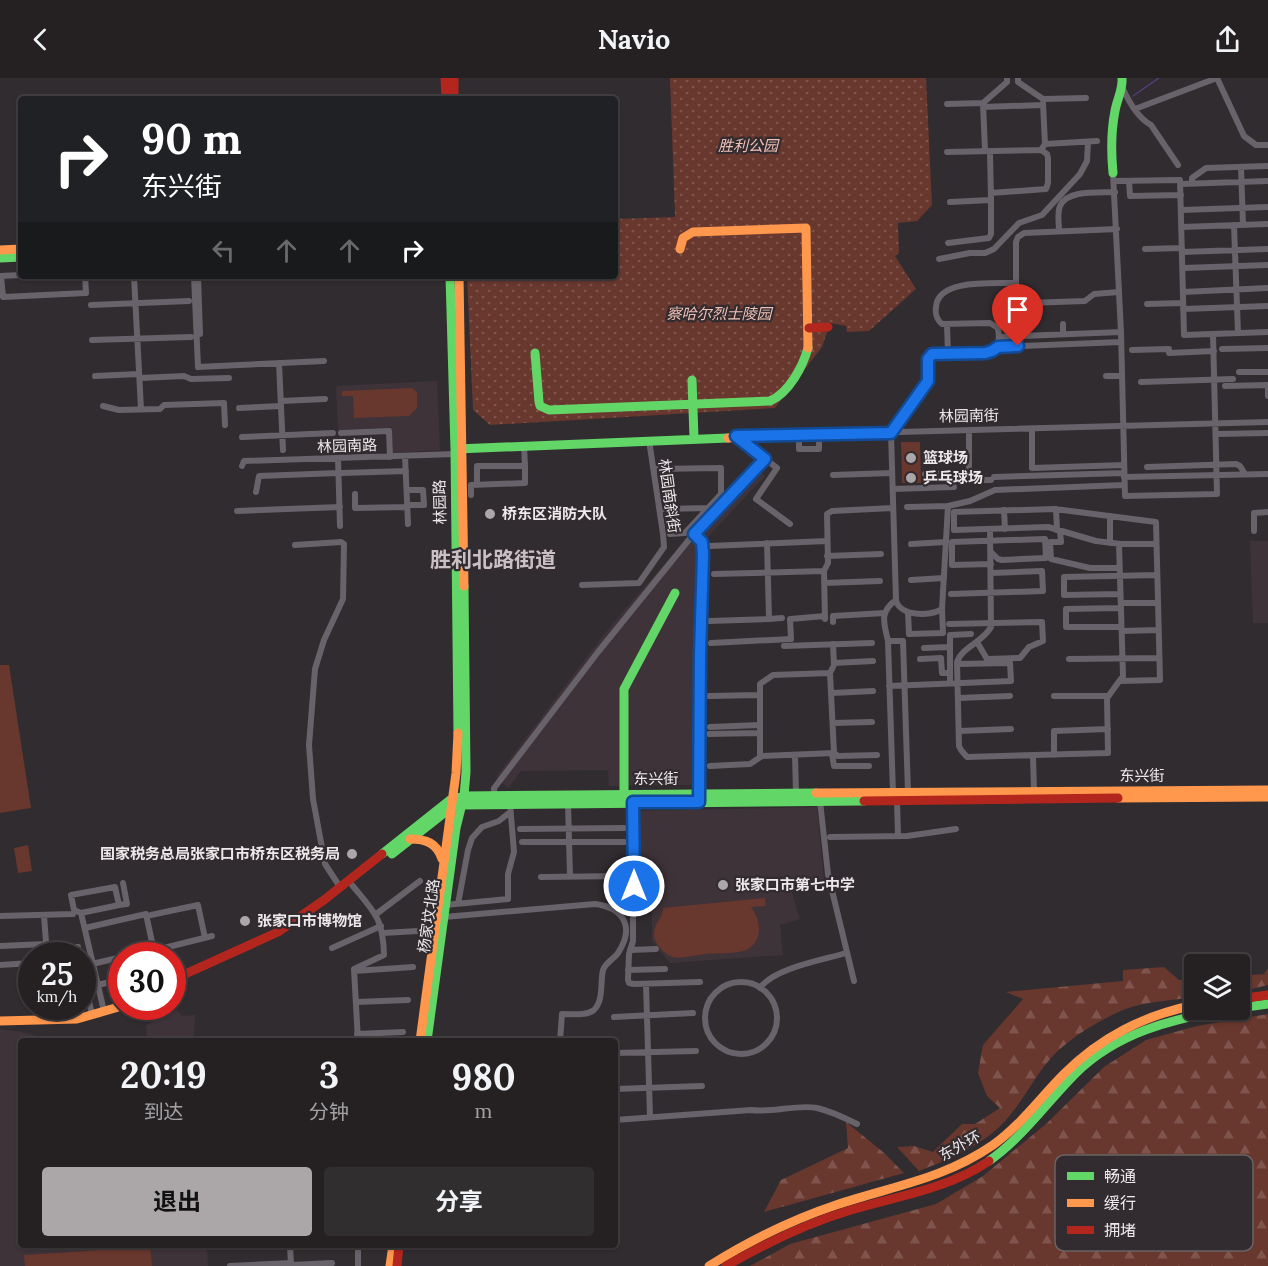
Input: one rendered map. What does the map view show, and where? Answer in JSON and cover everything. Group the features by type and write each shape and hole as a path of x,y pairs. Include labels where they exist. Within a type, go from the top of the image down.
{"main road":[{"path":"445,78 446,96"},
{"path":"454,78 454,96"},
{"path":"1114,177 1111,161 1115,108 1123,89 1122,78"},
{"path":"535,353 539,402 540,406 549,410 775,399 798,373 809,345 806,228 693,232 683,238 680,249"},
{"path":"0,250 18,249"},
{"path":"0,258 18,257"},
{"name":"林园路","path":"450,279 467,726 458,802"},
{"name":"林园路","path":"458,802 456,778 459,279"},
{"path":"809,328 828,327"},
{"path":"692,380 694,438"},
{"name":"林园南街","path":"458,451 649,440 823,434"},
{"path":"627,800 624,689 675,593"},
{"path":"186,980 282,935 342,889 437,810 449,794 456,778"},
{"name":"东兴街","path":"797,797 820,801 909,796 1268,790"},
{"name":"东兴街","path":"458,802 494,795 627,800"},
{"name":"东兴街","path":"1034,795 1268,797"},
{"name":"东兴街","path":"458,802 510,808 568,803 699,798 895,798"},
{"path":"437,810 458,802"},
{"path":"186,974 278,932 342,889 352,885 458,802"},
{"name":"杨家坟北路","path":"420,1038 444,864 458,802"},
{"name":"杨家坟北路","path":"427,1038 458,802"},
{"path":"411,839 422,838 434,844 439,849 444,864"},
{"path":"1250,997 1268,995"},
{"path":"1250,1006 1268,1004"},
{"path":"96,1009 108,1005"},
{"name":"东外环","path":"709,1266 789,1221 853,1199 910,1185 956,1167 1007,1135 1080,1057 1095,1045 1120,1029 1148,1017 1184,1008"},
{"path":"0,1021 77,1019 108,1010"},
{"path":"0,1015 18,1015"},
{"name":"东外环","path":"726,1266 766,1243 810,1225 964,1176 985,1164 1018,1138 1079,1070 1115,1044 1141,1029 1184,1017"},
{"path":"390,1266 393,1248"},
{"path":"397,1266 399,1248"}],"street":[{"path":"983,105 1007,82 1007,78"},
{"path":"1018,78 1018,82 1043,102"},
{"path":"1135,109 1217,78 1244,136 1256,145 1268,145"},
{"path":"1123,89 1145,122 1151,124 1178,165"},
{"path":"947,104 983,105 1086,98"},
{"path":"1043,102 1043,147 1048,158 1047,188 1056,198"},
{"path":"948,243 986,240 990,236 991,193 983,105"},
{"path":"947,152 1043,147 1097,141"},
{"path":"939,259 970,253 985,253 999,245 1019,223 1042,215 1080,174 1087,160 1088,142"},
{"path":"1192,183 1192,178 1206,168 1268,166"},
{"path":"1241,167 1243,225"},
{"path":"1213,334 1217,494 1125,496 1114,177 1129,181 1180,180 1184,335 1268,332"},
{"path":"1129,181 1130,196 1181,195"},
{"path":"1181,184 1268,181"},
{"path":"991,193 1043,191 1047,188"},
{"path":"1059,231 1059,209 1062,202 1077,195 1115,192"},
{"path":"950,202 991,200"},
{"path":"1181,210 1268,207"},
{"path":"1182,227 1268,224"},
{"path":"1234,225 1238,333"},
{"path":"1117,229 1024,232 1016,242 1016,283 1017,299 1028,303 1085,301 1094,294 1119,292"},
{"path":"990,236 999,245"},
{"path":"1145,249 1268,249"},
{"path":"1183,268 1268,265"},
{"path":"18,276 2,276 3,297 86,293 85,279"},
{"path":"134,279 141,410"},
{"path":"196,279 200,334"},
{"path":"196,279 198,367 324,362"},
{"path":"998,347 998,328 990,323 947,325 938,320 936,304 939,297 949,288 956,286 1016,283"},
{"path":"1183,292 1268,288"},
{"path":"91,305 189,301"},
{"path":"1147,304 1237,308 1268,306"},
{"path":"1063,324 1063,334"},
{"path":"947,325 948,354"},
{"path":"999,337 1121,332"},
{"path":"92,340 191,336"},
{"path":"942,609 938,612 908,612 897,606 896,600 891,433 928,381 930,356 932,354 985,353 998,347 1121,342"},
{"path":"1222,349 1268,348"},
{"path":"1132,350 1169,349 1169,353 1214,351"},
{"path":"279,363 283,450"},
{"path":"1239,372 1268,372"},
{"path":"95,376 230,378"},
{"path":"1106,376 1121,376"},
{"path":"1141,382 1233,379"},
{"path":"1224,386 1268,385 1268,396"},
{"path":"239,408 325,399"},
{"path":"103,406 119,411 160,409 164,405 224,403 225,425"},
{"name":"林园南街","path":"823,434 1268,422"},
{"path":"1032,429 1032,468 1268,474"},
{"path":"242,437 389,431 390,457"},
{"path":"969,431 969,480 1124,472"},
{"path":"1216,434 1268,433"},
{"path":"799,435 800,449 819,449 823,434"},
{"path":"736,436 777,468 756,499 790,524"},
{"name":"林园南斜街","path":"582,585 639,583 664,547 649,440"},
{"path":"471,495 471,484 525,483 524,446"},
{"name":"林园南路","path":"242,466 243,461 390,457 458,451"},
{"path":"405,456 408,524"},
{"path":"339,458 340,526"},
{"path":"494,795 494,788 598,652 694,534 765,459"},
{"path":"1236,464 1245,474"},
{"path":"1147,467 1245,464"},
{"path":"477,481 477,466 525,466"},
{"path":"654,469 721,468 722,494 685,533 670,534"},
{"path":"256,492 259,476 406,471"},
{"path":"833,475 892,472"},
{"path":"925,474 969,473"},
{"path":"908,507 948,506 970,501 995,490 1124,485"},
{"path":"893,489 954,487"},
{"path":"355,494 355,508 424,505 423,490 406,490"},
{"path":"908,612 909,634 943,633 942,609 948,506"},
{"path":"237,511 340,507"},
{"path":"660,509 709,508"},
{"path":"711,643 791,639 790,619 825,618 826,517 829,512 893,508"},
{"path":"1056,509 1061,542 1050,542 1051,560 1090,568 1119,568"},
{"path":"1120,681 1160,680 1156,522 1056,509 954,512 954,530 1048,527 1089,540 1119,544 1156,544"},
{"path":"1004,510 1005,529"},
{"path":"1254,531 1254,513 1268,512"},
{"path":"1110,516 1110,543"},
{"path":"990,529 991,623 988,631 960,656 957,664 961,750 967,757 1108,753 1108,696 1123,676 1119,544"},
{"path":"694,534 702,542 703,554 699,798"},
{"path":"991,552 1002,560 1046,558 1045,539 951,542 952,565 991,564"},
{"path":"709,546 827,541"},
{"path":"295,544 341,542 344,544 343,599 324,640 315,669 309,745 313,799 325,864 342,889"},
{"path":"911,544 946,542"},
{"path":"767,543 769,619"},
{"path":"827,553 837,550"},
{"path":"827,553 881,554"},
{"path":"714,574 824,571"},
{"path":"951,594 1043,591 1042,571 991,573"},
{"path":"1120,594 1064,596 1064,577 1157,575"},
{"path":"911,580 944,578"},
{"path":"824,583 880,581"},
{"path":"896,600 885,609 885,613 898,836"},
{"path":"1158,603 1066,609 1066,627 1158,630"},
{"path":"832,622 832,616 885,613"},
{"path":"709,621 782,618"},
{"path":"949,624 1042,622 1043,641 1029,647 1020,658 987,659 977,642"},
{"path":"950,683 950,635 971,634"},
{"path":"888,641 903,641 909,796"},
{"path":"784,646 872,643"},
{"path":"832,644 834,663 830,674 834,766 869,766"},
{"path":"924,648 950,647"},
{"path":"920,659 941,658 942,673 949,673"},
{"path":"1069,660 1159,658"},
{"path":"834,663 873,661"},
{"path":"889,686 1011,681 1010,663 957,664"},
{"path":"762,756 759,752 760,684 773,675 830,674"},
{"path":"832,693 873,691"},
{"path":"709,696 759,695"},
{"path":"958,698 1010,696"},
{"path":"1054,696 1108,696"},
{"path":"833,723 873,722"},
{"path":"710,727 759,725"},
{"path":"959,731 1011,729"},
{"path":"1054,755 1054,731 1108,729"},
{"path":"709,735 759,733"},
{"path":"710,766 750,764 762,756 876,755"},
{"path":"1033,755 1034,795"},
{"path":"795,756 797,797"},
{"path":"627,800 633,941 630,950 629,983 700,982"},
{"path":"820,801 828,874 854,981"},
{"path":"568,803 570,876"},
{"path":"458,904 472,838 482,826 499,821 510,808"},
{"path":"445,905 508,899 508,874 514,852 510,808"},
{"path":"520,829 624,828"},
{"path":"830,837 898,836 956,829"},
{"path":"522,842 624,842"},
{"path":"542,877 623,876"},
{"path":"375,915 420,881"},
{"path":"119,905 115,886 72,895 75,910 81,913 127,904 123,884"},
{"path":"352,885 375,915 382,930 384,955 354,969 358,1037 403,1032"},
{"path":"444,916 596,904 621,913 626,935 617,955 604,967 598,1005 593,1011 586,1013 562,1014 560,1038"},
{"path":"151,915 198,905 209,937 186,943"},
{"path":"81,913 88,942"},
{"path":"0,916 73,914"},
{"path":"84,928 146,914 154,942"},
{"path":"44,915 46,942"},
{"path":"332,948 382,930 418,931"},
{"path":"0,946 18,948"},
{"path":"630,950 656,950"},
{"path":"760,988 777,975 846,953"},
{"path":"0,965 18,964"},
{"path":"354,971 413,968"},
{"path":"628,972 665,969"},
{"path":"628,972 636,975"},
{"path":"96,977 103,1007"},
{"path":"742,982 760,988 771,999 776,1010 777,1021 774,1032 768,1042 759,1049 736,1054 725,1050 708,1034 706,1016 711,999 719,990 730,984 742,982"},
{"path":"98,985 108,983"},
{"path":"646,984 650,1118"},
{"path":"356,1002 408,1000"},
{"path":"614,1017 693,1013"},
{"path":"618,1053 696,1051"},
{"path":"618,1089 702,1086"},
{"path":"618,1120 751,1110 764,1112 816,1108 857,1124"},
{"path":"290,1248 291,1265"},
{"path":"358,1248 358,1266"},
{"path":"230,1266 332,1263"}],"shaded area":[{"path":"437,381 440,450 392,453 390,428 338,430 336,386"},
{"path":"752,465 765,476 702,546 699,546 696,785 609,786 608,770 521,771 508,788 496,777 619,616"},
{"path":"1250,541 1268,541 1268,623 1253,623"},
{"name":"张家口市第七中学","path":"817,807 824,880 791,890 800,919 780,925 783,955 670,963 652,941 652,902 638,902 637,811"},
{"path":"195,1015 194,1038 147,1038 146,1025 156,1020 186,1020 186,1016"},
{"path":"0,1029 45,1038 18,1038 18,1248 207,1248 208,1266 0,1266"}],"green space":[{"name":"察哈尔烈士陵园","path":"670,78 926,78 932,205 917,221 898,223 899,253 895,256 916,289 869,331 847,332 846,326 830,323 822,347 775,408 490,425 473,410 467,279 618,279 618,219 675,217"},
{"path":"412,388 417,392 417,408 409,416 354,418 353,396 342,396 342,391"},
{"name":"篮球场","path":"901,442 920,442 921,483 902,483"},
{"path":"0,665 9,665 31,808 0,813"},
{"path":"28,845 32,871 18,873 14,848"},
{"path":"765,898 766,906 751,907 757,918 759,930 756,941 746,950 677,957 665,953 656,942 655,927 663,908"},
{"path":"1164,967 1179,980 1184,980 1184,998 1125,1009 1079,1035 1051,1058 1002,1124 981,1141 957,1155 919,1171 897,1147 914,1146 933,1152 962,1124 975,1124 1000,1108 987,1096 978,1073 983,1045 1023,999 1006,992 1123,981 1123,970"},
{"path":"1268,968 1268,985 1250,989 1250,975 1264,974"},
{"path":"1268,1014 1268,1266 750,1266 790,1244 936,1204 983,1176 1046,1124 1104,1067 1146,1040 1197,1026 1232,1020 1250,1020 1250,1017"},
{"path":"846,1122 883,1152 904,1173 764,1212 781,1180 848,1148"},
{"path":"150,1248 152,1266 25,1266 24,1255"}],"waterway":[{"path":"1133,96 1159,78"}],"traffic: fast":[{"path":"1113,173 1113,126 1122,78"},
{"path":"0,258 18,257"},
{"path":"450,279 455,449 458,733"},
{"path":"535,353 539,402 540,406 549,410 770,401 789,385 803,363 808,348"},
{"path":"692,380 694,438"},
{"path":"457,449 728,438"},
{"path":"427,1038 456,828 464,796 466,772 464,586"},
{"path":"624,800 624,689 675,593"},
{"path":"382,854 450,800 464,796 816,793"},
{"path":"392,854 448,810 461,805 864,801"},
{"path":"1250,1006 1268,1004"},
{"path":"989,1161 1024,1130 1076,1073 1092,1059 1127,1038 1184,1018"}],"traffic: slow":[{"path":"680,249 683,238 693,232 806,228 808,348"},
{"path":"0,250 18,249"},
{"path":"459,279 464,586"},
{"path":"728,438 826,434"},
{"path":"420,1038 456,773 458,733"},
{"path":"816,793 1268,790"},
{"path":"1118,798 1268,797"},
{"path":"410,839 430,843 437,849 442,859"},
{"path":"709,1266 739,1248 803,1217 936,1174 974,1157 1012,1129 1064,1074 1093,1049 1140,1022 1184,1008"},
{"path":"0,1021 77,1019 108,1010"},
{"path":"390,1266 393,1248"}],"traffic: jam":[{"path":"445,78 446,96"},
{"path":"454,78 454,96"},
{"path":"809,328 828,327"},
{"path":"864,801 1118,798"},
{"path":"186,974 278,932 324,900 382,854"},
{"path":"1250,997 1268,995"},
{"path":"726,1266 803,1227 851,1210 940,1185 973,1171 989,1161"},
{"path":"397,1266 399,1248"}],"place":[{"name":"篮球场","path":"911,458"},
{"name":"乒乓球场","path":"911,478"},
{"name":"桥东区消防大队","path":"490,514"},
{"name":"国家税务总局张家口市桥东区税务局","path":"352,854"},
{"name":"张家口市第七中学","path":"723,885"},
{"name":"张家口市博物馆","path":"245,921"}],"district":[{"name":"胜利北路街道","path":"493,560"}],"route":[{"path":"634,886 633,802 699,802 703,554 702,542 694,534 765,459 736,436 891,433 928,381 928,359 932,354 985,353 998,347 1018,346"}],"park label":[{"name":"胜利公园","path":"748,146"}]}
